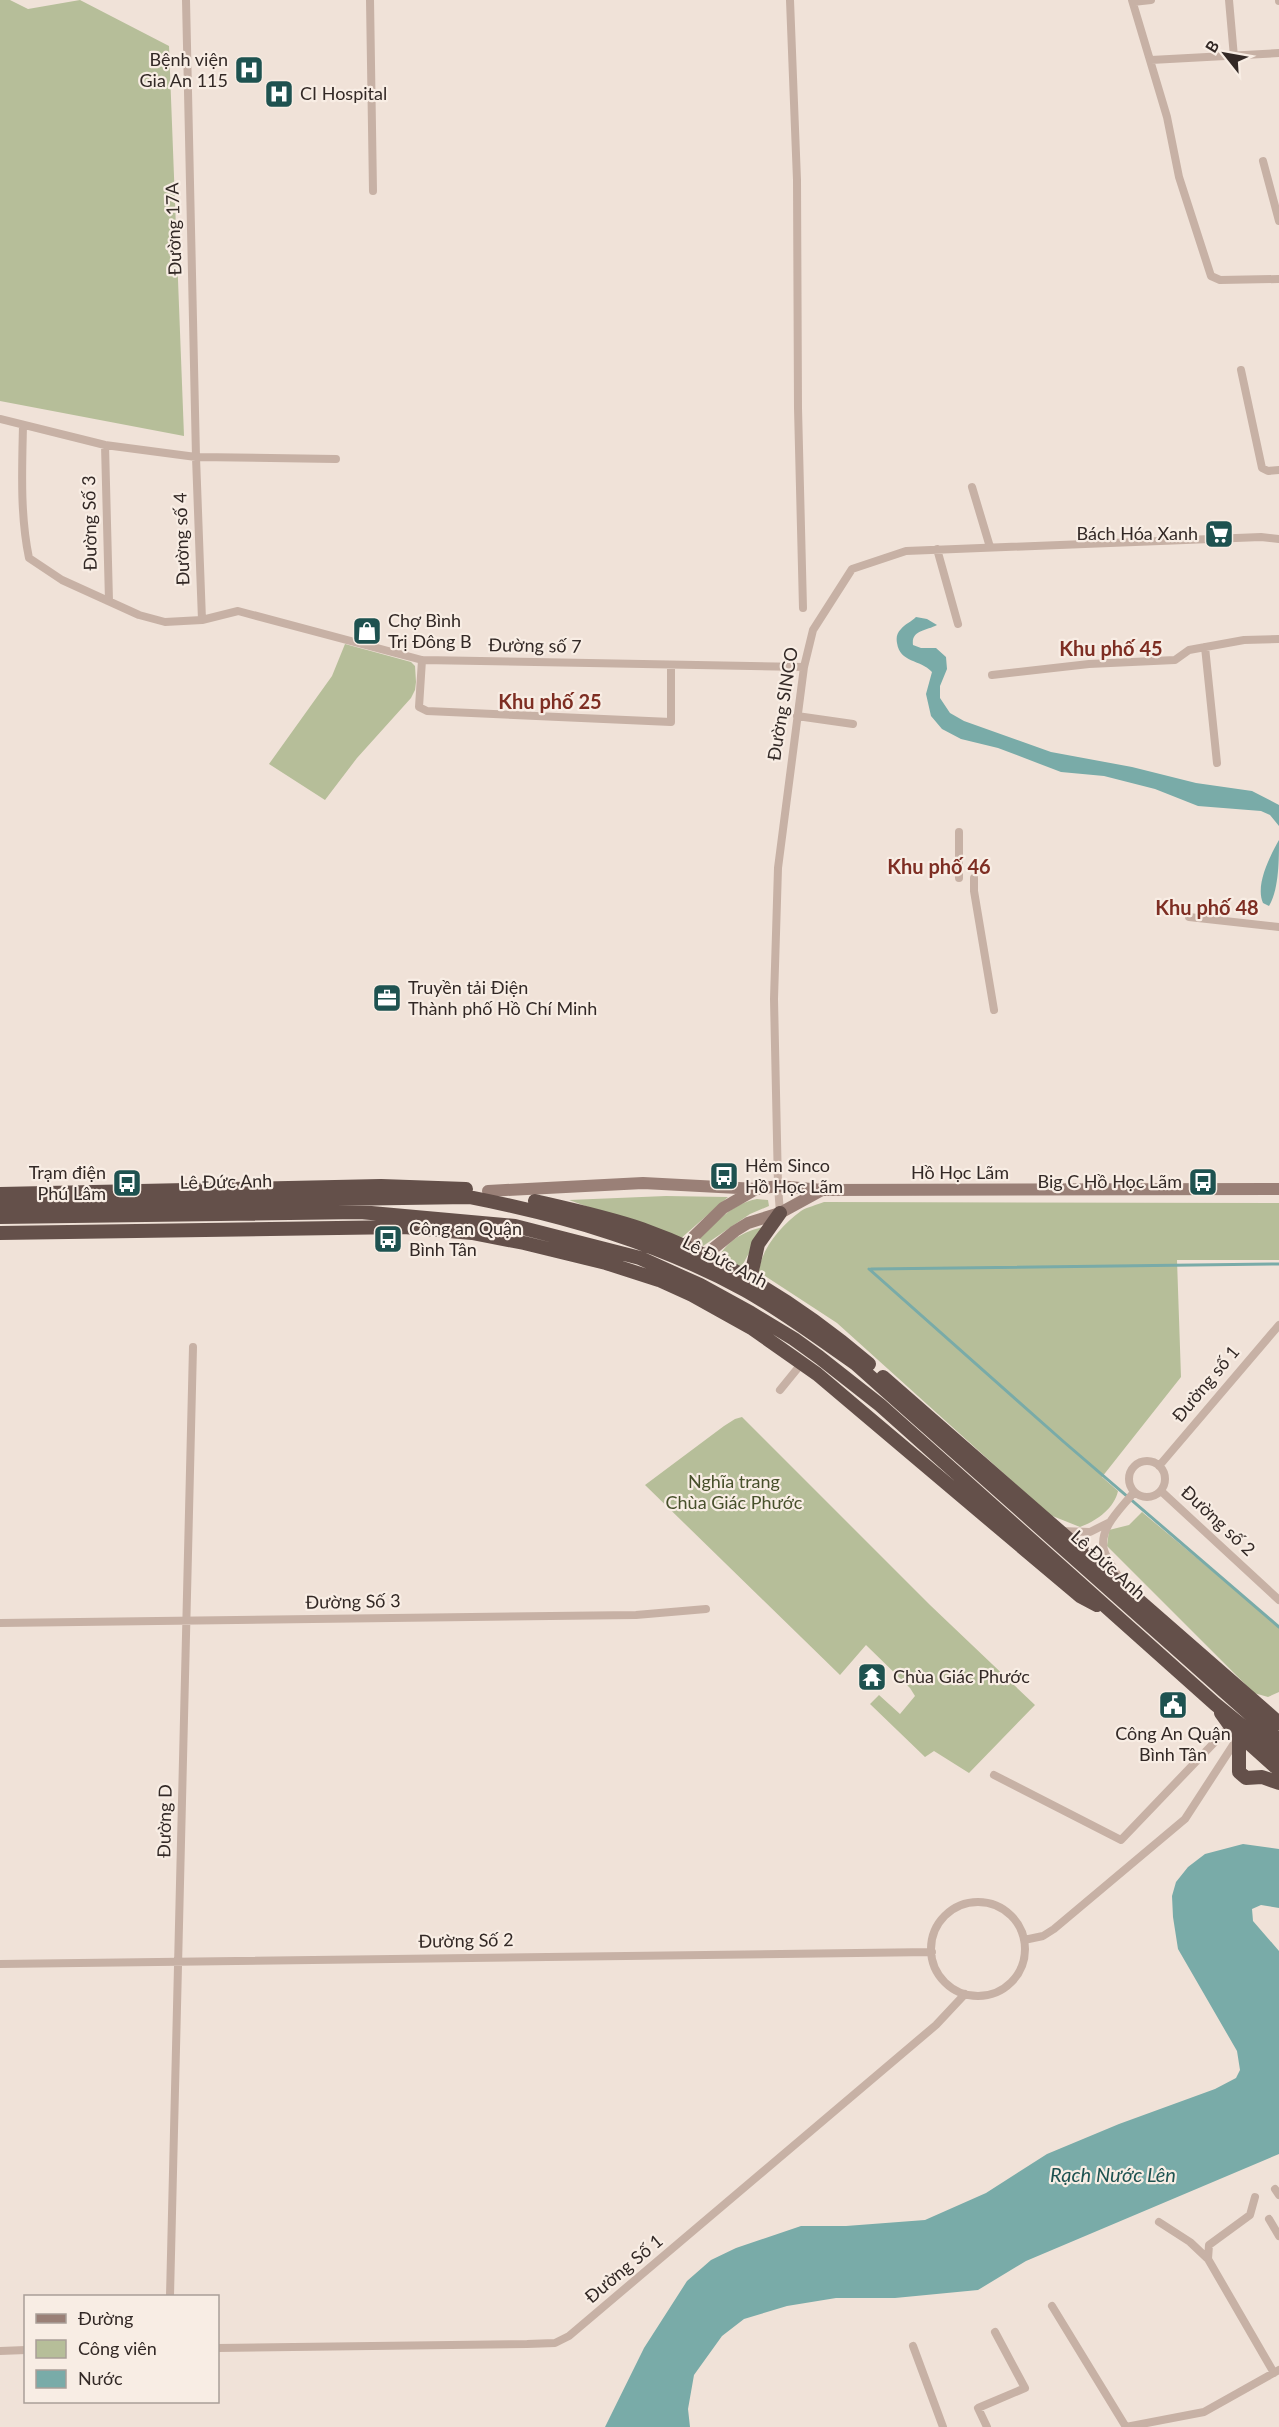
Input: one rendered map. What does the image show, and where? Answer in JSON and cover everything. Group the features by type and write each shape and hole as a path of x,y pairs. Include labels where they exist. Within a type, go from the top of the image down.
{"highway":[{"name":"Lê Đức Anh","path":"0,1194 381,1186 488,1191 640,1228 700,1260 750,1278 829,1330 1060,1531 1276,1714"},
{"path":"469,1197 488,1191"},
{"name":"Lê Đức Anh","path":"0,1204 469,1197 533,1210 636,1240 680,1250"},
{"name":"Lê Đức Anh","path":"0,1217 360,1212 452,1219 543,1231 640,1258 662,1274 773,1326 827,1363 880,1405 1238,1727 1277,1756"},
{"path":"748,1292 758,1244 780,1214"},
{"name":"Lê Đức Anh","path":"0,1233 404,1227 472,1233 662,1274"},
{"name":"Lê Đức Anh","path":"700,1260 792,1319 856,1365 1277,1756"},
{"name":"Lê Đức Anh","path":"680,1282 802,1363 1080,1596 1112,1613"},
{"path":"1238,1727 1239,1772 1246,1778 1262,1777 1279,1783"}],"main road":[{"name":"Hồ Học Lãm","path":"488,1191 643,1183 757,1188 778,1186 822,1190 1279,1189"},
{"name":"Hồ Học Lãm","path":"662,1274 680,1250 723,1208 757,1188"},
{"name":"Hồ Học Lãm","path":"680,1282 720,1241 748,1223 780,1214 822,1190"}],"street":[{"name":"Đường 17A","path":"186,0 196,457"},
{"path":"370,0 373,191"},
{"path":"790,0 797,180 798,408 803,608"},
{"path":"1151,0 1132,1 1167,117 1179,177 1211,276 1220,280 1279,279"},
{"path":"1229,0 1234,57"},
{"path":"1151,60 1279,53"},
{"path":"1263,161 1279,221"},
{"path":"1241,370 1262,468 1268,471 1279,470"},
{"path":"0,419 105,445 196,457 336,459"},
{"path":"23,426 22,480 29,558 62,580 109,602"},
{"name":"Đường Số 3","path":"105,445 109,602"},
{"name":"Đường số 4","path":"196,457 202,620"},
{"path":"972,487 990,548"},
{"name":"Đường SINCO","path":"780,1214 774,999 778,868 804,667 813,630 832,596 852,569 906,551 1261,537 1279,539"},
{"path":"937,549 958,624"},
{"name":"Đường số 7","path":"109,602 139,615 165,622 202,620 238,611 422,660 804,667"},
{"path":"992,675 1174,660 1189,650 1244,640 1279,639"},
{"path":"1205,647 1217,763"},
{"path":"422,660 419,707 426,711 671,722 670,665"},
{"path":"797,716 853,724"},
{"path":"959,832 959,878"},
{"path":"974,878 974,891 994,1010"},
{"path":"1190,917 1279,927"},
{"name":"Đường số 1","path":"1159,1466 1279,1325"},
{"name":"Đường D","path":"170,2295 194,1347"},
{"path":"780,1390 802,1363"},
{"path":"1148,1461 1163,1470 1165,1481 1161,1491 1151,1497 1139,1496 1134,1492 1129,1475 1136,1465 1148,1461"},
{"name":"Đường số 2","path":"1161,1491 1279,1600"},
{"path":"1123,1585 1104,1552 1102,1542 1108,1523 1134,1492"},
{"path":"1060,1531 1090,1532 1108,1523"},
{"name":"Đường Số 3","path":"0,1623 636,1615 706,1609"},
{"path":"994,1775 1121,1840 1238,1727"},
{"path":"1024,1940 1043,1936 1054,1929 1170,1833 1196,1805 1238,1727"},
{"path":"977,1902 987,1903 1005,1911 1019,1926 1024,1940 1025,1955 1012,1982 985,1996 965,1994 948,1985 936,1968 932,1952 933,1939 942,1921 957,1908 977,1902"},
{"name":"Đường Số 2","path":"0,1964 932,1952"},
{"name":"Đường Số 1","path":"219,2348 537,2344 555,2343 569,2337 936,2025 965,1994"},
{"path":"1208,2259 1209,2245 1250,2215 1255,2197"},
{"path":"1269,2219 1279,2236"},
{"path":"1052,2306 1126,2427 1204,2412 1277,2372 1208,2259 1190,2242 1159,2222"},
{"path":"987,2427 978,2409 1025,2388 995,2332"},
{"path":"913,2346 943,2427"},
{"path":"0,2350 24,2350"}],"green space":[{"path":"0,0 10,0 28,9 80,0 169,46 184,436 0,401"},
{"path":"345,644 411,662 415,666 415,690 411,698 357,758 325,800 269,764 332,676"},
{"path":"666,1196 728,1197 679,1240 569,1200"},
{"path":"757,1199 768,1200 769,1206 750,1214 703,1246 696,1242 731,1210"},
{"path":"824,1202 1279,1203 1279,1260 1177,1260 1181,1377 1102,1477 1118,1491 1113,1503 1098,1518 1080,1527 1050,1515 837,1323 759,1272 768,1246 780,1230 801,1211"},
{"path":"763,1227 742,1266 741,1273 719,1256 738,1237"},
{"name":"Nghĩa trang Chùa Giác Phước","path":"742,1417 930,1605 1035,1705 969,1773 934,1751 925,1757 870,1704 879,1695 900,1714 915,1696 910,1688 866,1645 840,1675 645,1485 724,1426"},
{"path":"1142,1512 1279,1627 1279,1692 1268,1697 1254,1693 1107,1546 1109,1530 1129,1525"}],"water":[{"path":"916,617 927,619 937,625 914,636 913,645 921,648 936,648 946,657 947,669 940,686 940,698 950,713 964,721 1051,752 1132,767 1196,783 1252,791 1279,805 1279,826 1270,815 1261,811 1198,806 1155,789 1104,776 1061,772 998,748 961,739 942,729 931,716 926,694 932,672 906,658 897,643 897,635"},
{"path":"1279,840 1277,883 1269,906 1263,903 1261,896 1262,879"},
{"name":"Rạch Nước Lên","path":"1243,1844 1279,1849 1279,1908 1261,1905 1252,1909 1253,1921 1279,1951 1279,2154 1026,2261 978,2290 895,2298 836,2298 787,2306 744,2319 722,2336 694,2375 688,2409 690,2427 605,2427 644,2348 687,2281 711,2260 736,2248 801,2226 846,2226 925,2220 986,2193 1047,2154 1119,2124 1215,2089 1236,2078 1240,2070 1237,2051 1178,1949 1172,1896 1176,1882 1188,1867 1205,1854"}],"waterway":[{"path":"871,1269 1279,1264"},
{"path":"869,1269 1064,1442 1279,1627"}],"place":[{"name":"Bệnh viện Gia An 115","path":"249,70"},
{"name":"CI Hospital","path":"279,94"},
{"name":"Bách Hóa Xanh","path":"1219,534"},
{"name":"Chợ Bình Trị Đông B","path":"367,631"},
{"name":"Truyền tải Điện Thành phố Hồ Chí Minh","path":"387,998"},
{"name":"Hẻm Sinco Hồ Học Lãm","path":"724,1176"},
{"name":"Big C Hồ Học Lãm","path":"1203,1182"},
{"name":"Trạm điện Phú Lâm","path":"127,1183"},
{"name":"Công an Quận Bình Tân","path":"388,1239"},
{"name":"Chùa Giác Phước","path":"872,1677"},
{"name":"Công An Quận Bình Tân","path":"1173,1705"}],"district":[{"name":"Khu phố 45","path":"1111,649"},
{"name":"Khu phố 25","path":"550,702"},
{"name":"Khu phố 46","path":"939,867"},
{"name":"Khu phố 48","path":"1207,908"}]}
